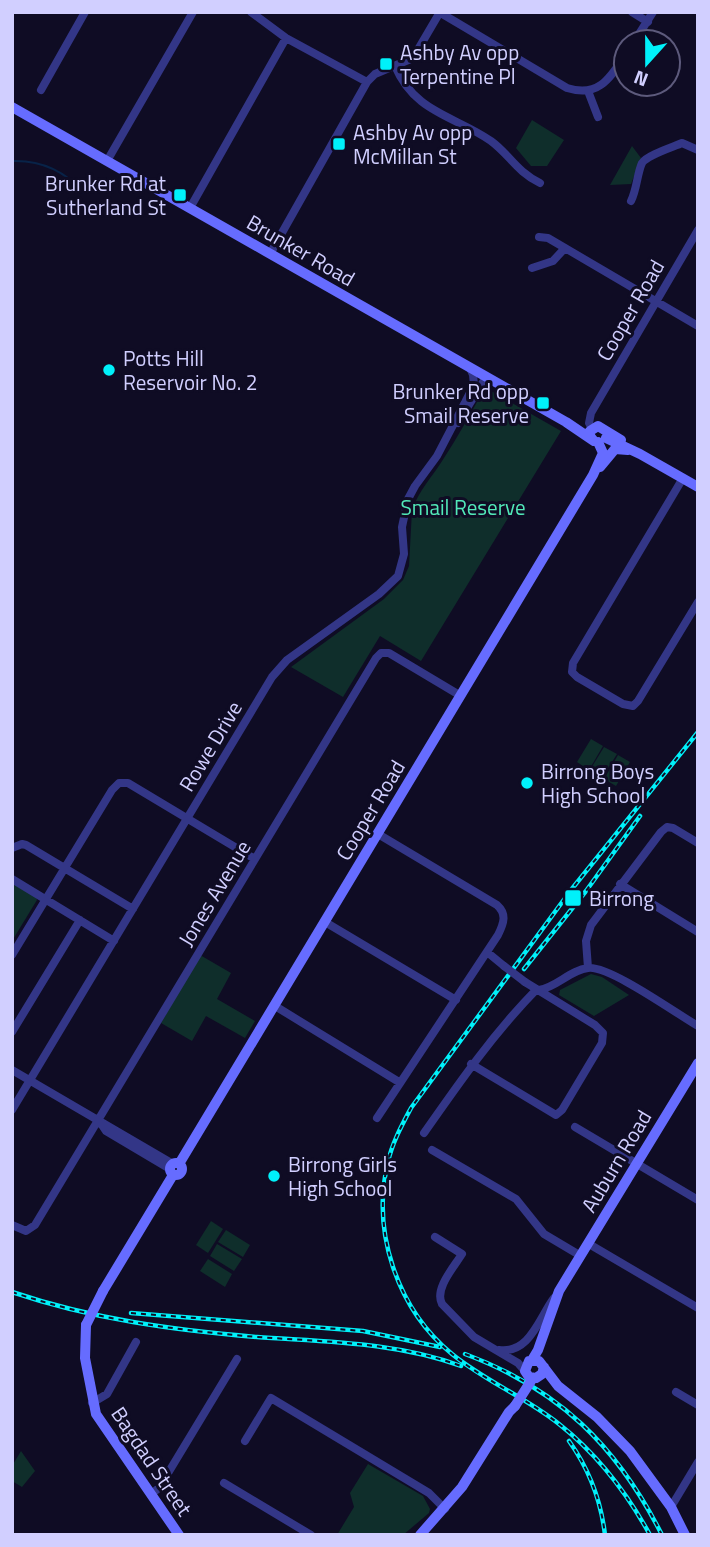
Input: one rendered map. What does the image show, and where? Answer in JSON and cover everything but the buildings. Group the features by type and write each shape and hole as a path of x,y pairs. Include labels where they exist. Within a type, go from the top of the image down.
{"main road":[{"name":"Brunker Road","path":"12,107 569,423 640,454 698,487"},
{"path":"593,475 603,453 598,434"},
{"path":"593,475 617,448 640,454"},
{"name":"Cooper Road","path":"86,1325 174,1168 326,922 593,475"},
{"name":"Auburn Road","path":"420,1535 472,1473 512,1407 531,1372 559,1291 698,1063"},
{"name":"Auburn Road","path":"531,1372 543,1373 545,1351 568,1279"},
{"name":"Bagdad Street","path":"86,1325 85,1358 92,1403 100,1422 179,1535"},
{"path":"543,1366 558,1386"},
{"path":"531,1372 558,1386 617,1437 671,1507 685,1535"}],"street":[{"path":"41,90 85,12"},
{"path":"107,161 193,12"},
{"path":"251,12 286,38 368,82"},
{"path":"271,254 368,82 375,74 413,58 439,12 567,88 588,91 603,84 612,72"},
{"path":"632,12 648,22"},
{"path":"644,28 653,12"},
{"path":"190,208 286,38"},
{"path":"395,66 410,93 422,103 492,142 523,174 540,183"},
{"path":"588,91 598,117"},
{"path":"631,201 637,189 641,166 646,159 682,143 698,150"},
{"name":"Cooper Road","path":"598,434 589,423 593,411 698,230"},
{"path":"539,237 548,238 698,326"},
{"path":"531,268 553,261 565,248"},
{"name":"Rowe Drive","path":"452,430 455,419 474,386 470,368"},
{"name":"Rowe Drive","path":"12,1110 279,668 389,586 398,576 404,554 402,527 408,499 486,377"},
{"path":"569,423 581,422 593,411"},
{"path":"683,478 573,663 572,672 623,704 633,706 698,602"},
{"name":"Jones Avenue","path":"12,1224 23,1230 30,1230 35,1225 376,658 381,653 389,653 461,696"},
{"path":"12,955 112,790 119,783 128,783 255,859"},
{"path":"588,968 586,941 591,925 663,830 673,828 698,843"},
{"path":"377,1118 456,1000 504,922 502,911 497,905 378,834"},
{"path":"12,848 26,845 133,909"},
{"path":"12,879 114,941"},
{"path":"620,884 698,932"},
{"path":"12,1032 80,920"},
{"path":"326,922 456,1000"},
{"path":"471,1064 555,1115 562,1110 604,1036 598,1027 525,982 487,952"},
{"path":"424,1133 471,1064 511,1015 537,990 588,968 607,971 698,1026"},
{"path":"275,1006 399,1082"},
{"path":"12,1070 99,1122 109,1125 174,1168"},
{"path":"575,1127 698,1200"},
{"path":"432,1150 516,1199 544,1234 581,1256"},
{"path":"435,1237 462,1254 440,1290 440,1301 465,1329 531,1372"},
{"path":"589,1244 698,1308"},
{"name":"Auburn Road","path":"498,1350 512,1350 524,1344 559,1291"},
{"path":"92,1403 107,1394 136,1342"},
{"path":"151,1494 159,1488 237,1359"},
{"path":"676,1392 698,1405"},
{"path":"245,1441 271,1398 429,1493 445,1508"},
{"path":"671,1507 698,1462"},
{"path":"224,1483 312,1535"}],"green space":[{"path":"532,120 564,140 547,166 531,166 516,148"},
{"path":"632,146 641,158 631,184 610,185"},
{"name":"Smail Reserve","path":"486,391 491,391 561,431 421,661 380,636 343,697 291,667 384,599 403,580 409,566 412,510 415,503"},
{"path":"591,739 603,746 589,770 577,762"},
{"path":"604,747 617,754 602,778 590,770"},
{"path":"618,755 630,762 616,786 604,779"},
{"path":"12,883 37,900 12,941"},
{"path":"200,955 231,973 217,999 255,1021 245,1038 206,1016 192,1041 161,1023"},
{"path":"591,974 602,977 629,995 594,1016 559,995 560,990"},
{"path":"211,1221 223,1229 208,1253 196,1245"},
{"path":"226,1230 250,1245 243,1257 218,1242"},
{"path":"217,1244 242,1259 234,1271 210,1256"},
{"path":"208,1259 232,1274 225,1287 200,1271"},
{"path":"21,1451 35,1471 22,1487 12,1481 12,1466"},
{"path":"368,1464 423,1496 430,1509 429,1513 403,1535 337,1535 354,1507 350,1493"}],"waterway":[{"path":"12,161 33,162 52,168 84,193"}],"railway":[{"path":"650,1535 610,1475 586,1448 546,1414 452,1354 416,1315 403,1292 386,1241 384,1188 392,1148 411,1108 571,890 698,732"},
{"path":"524,969 586,891 640,816"},
{"path":"12,1292 133,1322 226,1334 386,1348 461,1366"},
{"path":"131,1313 363,1331 440,1347"},
{"path":"465,1354 499,1368 529,1385 582,1424 625,1474 662,1535"},
{"path":"569,1441 593,1486 605,1535"}],"place":[{"name":"Ashby Av opp Terpentine Pl","path":"386,64"},
{"name":"Ashby Av opp McMillan St","path":"339,144"},
{"name":"Brunker Rd at Sutherland St","path":"180,195"},
{"name":"Potts Hill Reservoir No. 2","path":"109,370"},
{"name":"Brunker Rd opp Smail Reserve","path":"543,403"},
{"name":"Birrong Boys High School","path":"527,783"},
{"name":"Birrong","path":"573,898"},
{"name":"Birrong Girls High School","path":"274,1176"}]}
